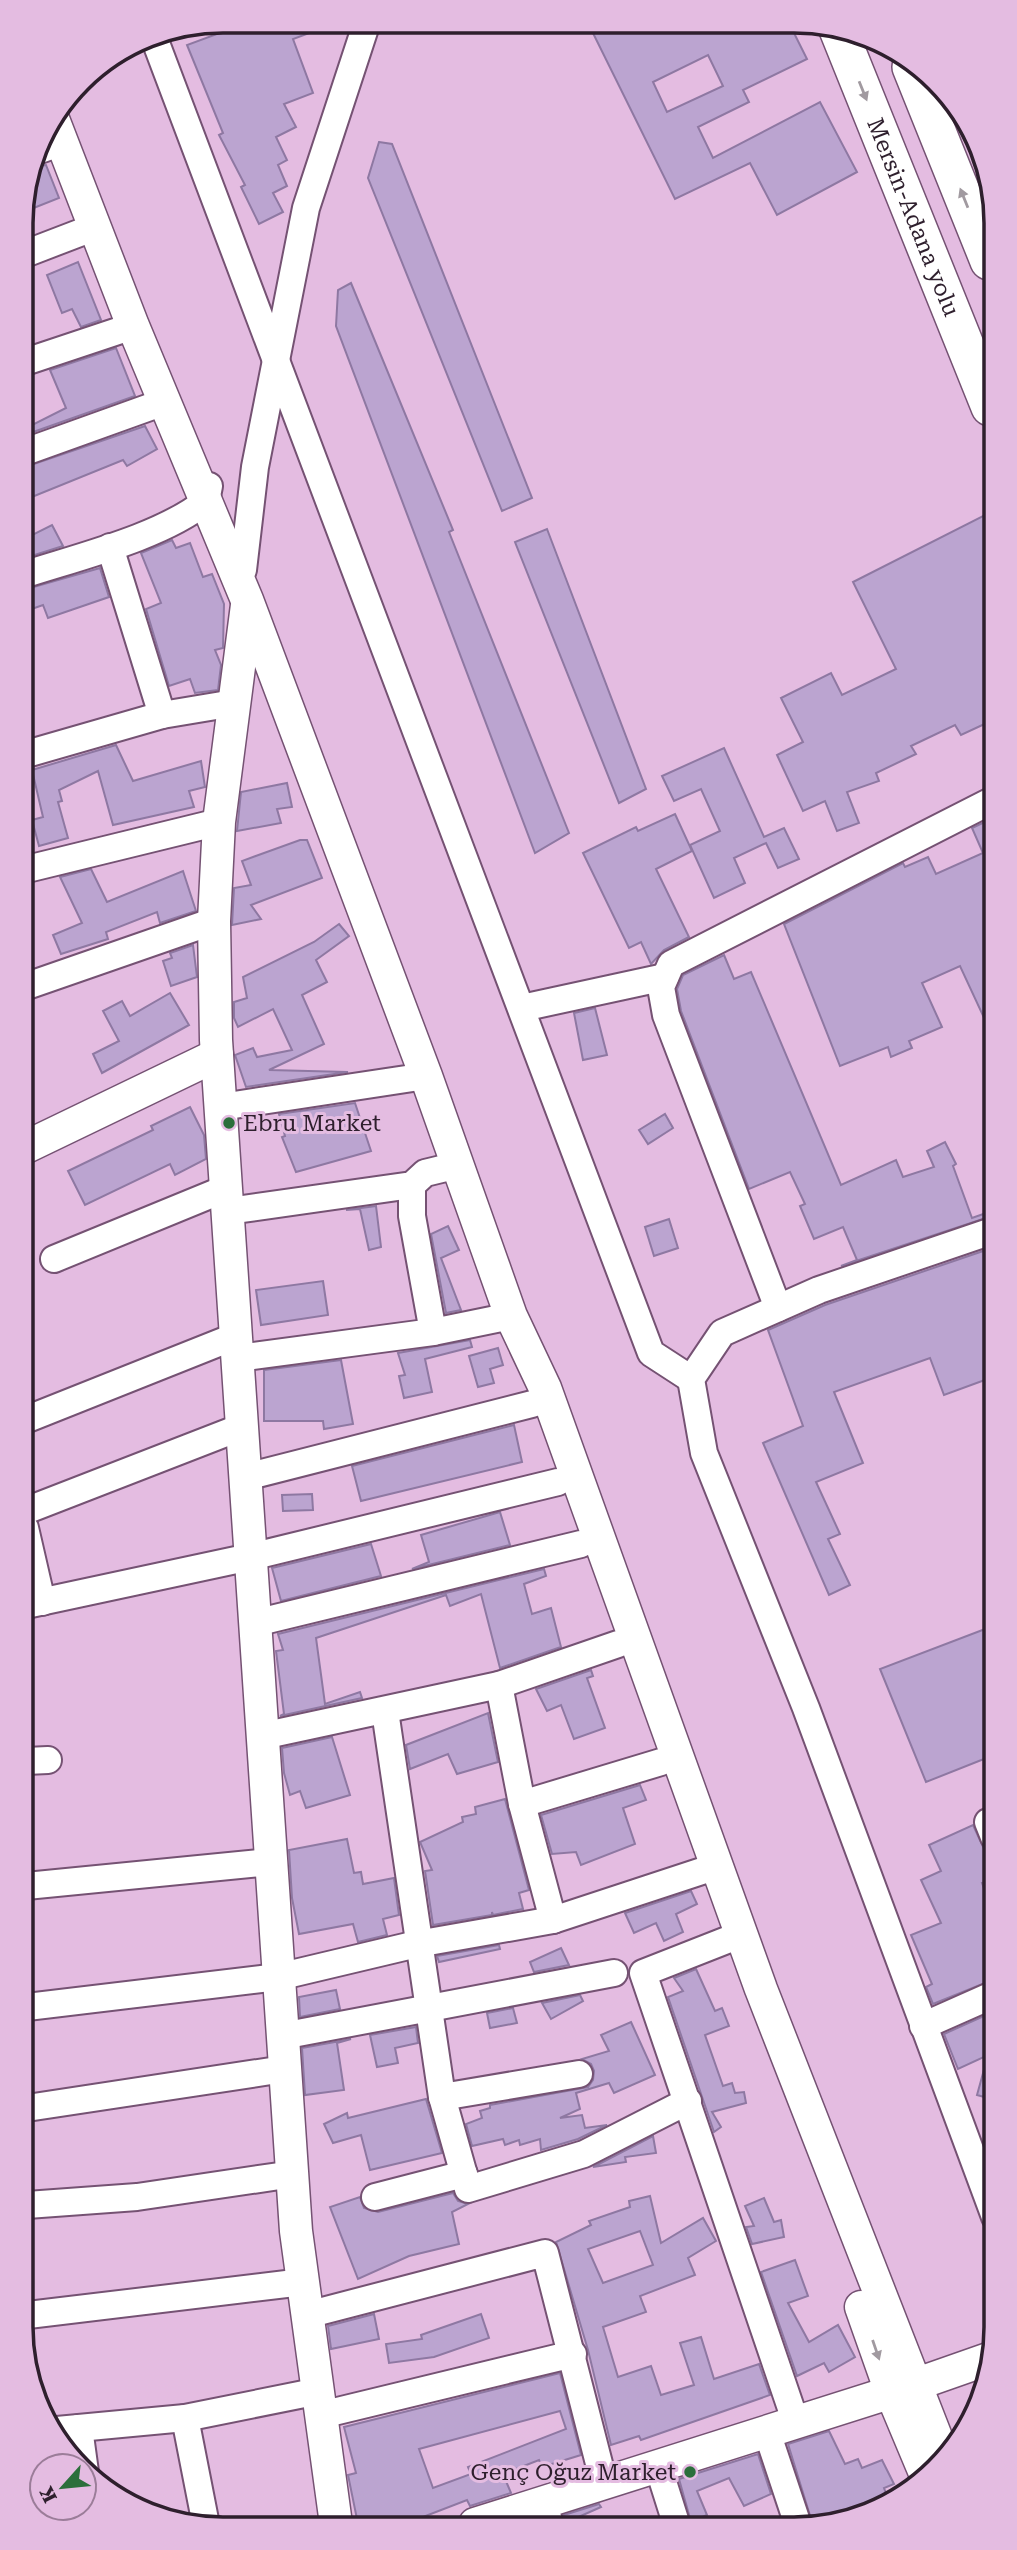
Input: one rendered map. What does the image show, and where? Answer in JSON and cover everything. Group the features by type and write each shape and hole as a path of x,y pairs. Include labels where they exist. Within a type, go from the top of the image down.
{"highway":[{"name":"Mersin-Adana yolu","path":"842,40 984,392"},
{"path":"916,79 984,249"}],"main road":[{"path":"68,115 208,494 245,585 426,1076 511,1316 545,1388 903,2389 923,2466"},
{"path":"53,141 94,227 164,402 208,494"},
{"path":"245,585 219,822 214,921 217,1055 244,1426 250,1557 284,2069 303,2282 335,2517"},
{"path":"34,1143 217,1055"},
{"path":"511,1316 532,1404 558,1482 727,1940 903,2389 939,2449"},
{"path":"521,2517 546,2513 604,2483 903,2389 980,2362"}],"street":[{"path":"245,585 255,467 306,208 363,33"},
{"path":"157,46 651,1353 691,1378"},
{"path":"34,250 94,227"},
{"path":"34,359 133,326"},
{"path":"34,449 164,402"},
{"path":"34,572 110,547 190,515 208,494"},
{"path":"110,547 162,715"},
{"path":"34,752 162,715 234,703"},
{"path":"778,1308 666,1016 661,987 671,964 984,805"},
{"path":"34,867 219,822"},
{"path":"34,984 214,921"},
{"path":"522,1008 666,977"},
{"path":"221,1107 426,1076"},
{"path":"54,1259 227,1199 412,1185 425,1173 457,1165"},
{"path":"412,1185 412,1216 433,1332"},
{"path":"983,2185 806,1709 704,1453 691,1378 722,1333 819,1290 984,1234"},
{"path":"33,1417 237,1347 433,1332 511,1316"},
{"path":"246,1478 532,1404"},
{"path":"33,1508 244,1426"},
{"path":"34,1604 250,1557 558,1482"},
{"path":"255,1623 582,1544"},
{"path":"262,1736 499,1685 618,1644"},
{"path":"499,1685 522,1804 553,1920"},
{"path":"386,1711 417,1944 442,2097 468,2189 584,2154 688,2101"},
{"path":"522,1804 662,1762"},
{"path":"33,1885 271,1862"},
{"path":"33,2006 278,1977 417,1944 553,1920 702,1871"},
{"path":"727,1940 643,1973 688,2101 781,2428 796,2517"},
{"path":"282,2036 614,1973"},
{"path":"923,2026 983,1999"},
{"path":"33,2107 284,2069"},
{"path":"442,2097 579,2074"},
{"path":"33,2205 137,2197 293,2174"},
{"path":"375,2197 464,2174"},
{"path":"307,2315 545,2253 604,2483"},
{"path":"33,2314 303,2282"},
{"path":"68,2429 320,2403 573,2354"},
{"path":"185,2418 204,2515"},
{"path":"658,2466 674,2517"}],"building":[{"path":"218,33 309,33 293,39 313,93 284,104 296,127 276,137 287,160 278,165 287,186 273,193 283,212 259,224 241,187 245,185 219,135 223,133 187,45"},
{"path":"593,33 794,33 807,59 743,90 749,102 698,127 713,158 820,102 857,172 777,215 750,163 675,199","holes":["708,55 723,86 667,112 653,82"]},
{"path":"379,142 392,144 532,498 502,511 368,178"},
{"path":"43,165 46,165 59,198 34,208 40,174"},
{"path":"78,262 101,320 81,327 72,309 62,313 47,275"},
{"path":"351,283 453,530 449,532 569,833 535,853 336,326 338,290"},
{"path":"116,348 135,396 34,432 34,424 66,408 50,370"},
{"path":"145,426 157,449 127,466 123,460 34,496 34,464"},
{"path":"984,516 984,724 961,735 955,725 911,746 916,754 876,773 879,781 847,792 859,823 837,831 825,801 803,811 777,755 803,742 781,698 831,673 842,695 896,669 853,582"},
{"path":"52,525 63,546 34,555 34,534"},
{"path":"547,529 646,789 619,803 515,542"},
{"path":"172,540 176,548 190,543 203,577 212,574 224,604 223,648 215,650 221,665 218,690 195,693 190,679 169,686 146,609 161,603 141,553"},
{"path":"100,568 109,597 48,618 43,605 34,608 34,587"},
{"path":"116,745 133,781 201,761 205,787 189,791 194,807 113,825 98,771 59,790 62,801 58,802 68,838 39,846 34,820 43,817 34,769"},
{"path":"724,748 764,837 784,828 799,859 778,868 766,843 734,858 745,883 714,898 690,845 720,831 701,789 674,801 662,776"},
{"path":"287,783 292,807 277,809 281,823 237,831 241,792"},
{"path":"675,814 692,851 656,869 689,937 664,950 651,964 641,942 629,948 583,853 636,827 638,831"},
{"path":"984,822 984,1017 960,966 922,983 942,1027 909,1041 912,1048 891,1057 888,1047 840,1066 784,924 903,863 905,867 928,857 936,874 983,853 972,828"},
{"path":"300,840 307,840 322,878 251,905 261,919 232,925 234,888 251,885 242,861"},
{"path":"91,869 107,902 183,871 196,911 160,923 157,912 106,932 108,939 61,954 53,935 82,923 60,877"},
{"path":"339,924 349,936 316,960 327,982 302,995 324,1044 269,1070 348,1072 246,1087 235,1055 253,1048 257,1057 292,1050 273,1009 238,1027 234,1018 234,1002 247,998 243,977 314,942"},
{"path":"193,945 197,977 171,986 163,961 172,958 170,953"},
{"path":"724,955 734,979 751,972 841,1185 896,1160 903,1177 934,1167 927,1151 945,1142 956,1164 953,1166 972,1218 984,1214 984,1219 841,1266 857,1260 843,1227 814,1239 800,1206 805,1204 790,1172 749,1189 681,1011 677,989 683,975"},
{"path":"170,993 189,1025 102,1073 93,1054 119,1041 103,1011 122,1001 130,1016"},
{"path":"595,1008 607,1055 583,1060 574,1013"},
{"path":"355,1103 371,1151 296,1172 282,1137 285,1136 279,1114"},
{"path":"190,1107 204,1135 206,1159 175,1175 170,1164 85,1205 68,1171 153,1130 151,1126"},
{"path":"665,1114 673,1128 648,1144 639,1130"},
{"path":"376,1206 381,1247 369,1250 360,1209 346,1210"},
{"path":"669,1219 678,1248 654,1256 645,1227"},
{"path":"448,1226 459,1250 441,1258 461,1310 446,1313 431,1234"},
{"path":"984,1251 983,1381 944,1395 930,1358 834,1392 863,1463 816,1482 840,1534 828,1539 850,1585 829,1595 763,1443 803,1426 768,1330 825,1305"},
{"path":"323,1281 328,1315 261,1325 256,1290"},
{"path":"470,1340 472,1347 425,1359 432,1392 404,1398 399,1376 405,1375 398,1353"},
{"path":"498,1348 503,1365 490,1369 494,1383 478,1387 469,1356"},
{"path":"341,1360 353,1424 324,1429 323,1421 264,1421 264,1370"},
{"path":"514,1425 522,1462 361,1501 352,1466"},
{"path":"312,1494 313,1510 283,1511 282,1495"},
{"path":"500,1512 510,1545 412,1569 429,1562 421,1535"},
{"path":"371,1544 381,1576 281,1601 272,1568"},
{"path":"544,1569 546,1576 524,1584 532,1614 551,1608 561,1647 500,1668 481,1594 450,1606 446,1595 316,1638 325,1704 360,1692 362,1698 280,1716 284,1714 276,1651 283,1650 278,1634"},
{"path":"983,1630 983,1759 926,1782 880,1669"},
{"path":"591,1670 593,1676 587,1678 605,1728 574,1739 561,1705 547,1711 536,1689"},
{"path":"488,1713 498,1762 457,1774 448,1754 410,1769 406,1745"},
{"path":"332,1737 350,1795 306,1808 300,1791 290,1795 284,1773 282,1748"},
{"path":"640,1785 646,1800 623,1808 635,1844 581,1865 576,1852 552,1854 541,1815"},
{"path":"505,1799 529,1890 519,1893 523,1909 493,1915 492,1912 492,1915 433,1925 425,1871 432,1870 420,1842 463,1822 462,1817 476,1814 475,1807"},
{"path":"973,1825 983,1847 983,1984 933,2004 926,1987 932,1984 911,1935 941,1923 921,1880 941,1871 929,1845"},
{"path":"347,1839 354,1873 361,1872 363,1884 394,1878 399,1915 383,1919 387,1935 358,1942 353,1924 299,1934 292,1898 289,1850"},
{"path":"691,1891 697,1904 676,1914 683,1932 664,1941 656,1923 634,1933 625,1913"},
{"path":"499,1945 500,1949 439,1962 437,1956"},
{"path":"561,1948 569,1965 534,1972 530,1962"},
{"path":"696,1969 715,2011 722,2008 729,2026 705,2035 723,2086 732,2083 735,2093 744,2092 746,2103 712,2112 721,2127 714,2132 668,1997 683,1991 674,1978"},
{"path":"336,1990 340,2009 300,2017 299,1997"},
{"path":"580,1995 583,2001 551,2019 542,2003"},
{"path":"513,2008 517,2023 490,2028 487,2013"},
{"path":"983,2016 983,2057 958,2069 944,2034"},
{"path":"631,2022 655,2075 614,2093 609,2083 576,2093 580,2109 560,2118 582,2115 585,2128 607,2125 578,2139 541,2150 540,2139 520,2145 519,2140 505,2145 503,2139 472,2146 466,2124 482,2118 480,2111 490,2108 490,2105 588,2087 593,2080 594,2071 591,2064 582,2059 609,2051 601,2035"},
{"path":"416,2027 418,2043 395,2048 398,2063 377,2067 370,2035"},
{"path":"351,2039 337,2043 344,2090 305,2095 302,2048"},
{"path":"983,2073 983,2097 977,2095"},
{"path":"426,2099 442,2153 370,2170 361,2135 333,2143 324,2124 347,2113 348,2118"},
{"path":"653,2136 656,2153 625,2157 626,2162 593,2167"},
{"path":"453,2193 458,2201 468,2204 452,2212 459,2244 409,2256 358,2279 330,2207 360,2197 364,2208 378,2212"},
{"path":"650,2196 661,2243 703,2218 716,2241 688,2258 695,2275 640,2296 646,2312 603,2327 618,2377 651,2366 661,2395 694,2385 680,2343 701,2337 714,2379 759,2364 770,2395 641,2440 639,2436 611,2445 588,2350 556,2242 591,2225 589,2221 630,2207 629,2201","holes":["640,2231 653,2265 603,2283 588,2249"]},
{"path":"764,2198 774,2222 781,2220 784,2237 752,2244 746,2227 754,2226 745,2206"},
{"path":"795,2260 808,2296 788,2303 809,2342 838,2325 855,2357 829,2372 824,2363 797,2376 761,2272"},
{"path":"374,2314 379,2339 331,2349 328,2326"},
{"path":"481,2314 489,2338 434,2357 389,2363 386,2344 422,2339 421,2335"},
{"path":"560,2373 581,2455 542,2467 539,2460 503,2474 511,2493 470,2506 467,2500 423,2517 357,2517 348,2475 356,2473 344,2427","holes":["560,2411 566,2429 468,2467 471,2474 433,2488 419,2449"]},
{"path":"829,2431 845,2464 858,2459 862,2468 882,2460 894,2484 884,2488 886,2493 866,2502 843,2510 810,2516 788,2444"},
{"path":"758,2454 771,2494 744,2506 729,2478 697,2491 707,2515 690,2517 679,2479"},
{"path":"599,2504 601,2507 578,2517 564,2515"}],"place":[{"name":"Ebru Market","path":"229,1123"},
{"name":"Genç Oğuz Market","path":"690,2472"}]}
